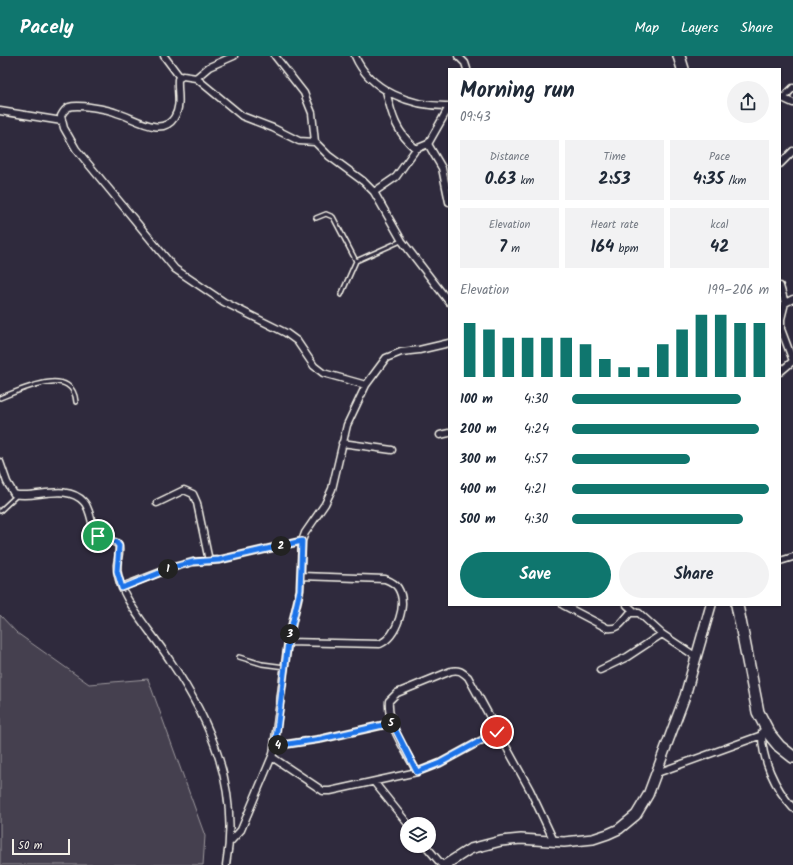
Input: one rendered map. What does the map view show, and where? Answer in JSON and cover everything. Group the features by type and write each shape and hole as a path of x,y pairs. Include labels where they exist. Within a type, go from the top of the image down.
{"highway":[{"path":"679,56 683,68"},
{"path":"737,606 751,681 763,730 793,757"}],"street":[{"path":"164,56 179,76 196,78 242,116 273,128 299,142 315,142"},
{"path":"196,78 209,67 234,56"},
{"path":"275,56 304,93 312,113 315,142 329,156 363,181 374,192 402,241 448,301"},
{"path":"355,56 368,76 386,91 422,104 448,107"},
{"path":"458,56 466,68"},
{"path":"179,76 177,81 179,103 173,119 165,124 156,126 148,125 117,112 77,106 63,111 61,116 64,128 76,149 175,269 224,302 286,333 297,341 314,366 323,373 366,384"},
{"path":"793,88 782,97 793,103"},
{"path":"386,91 395,125 404,139 416,149"},
{"path":"374,192 396,177 416,149 428,144 448,109"},
{"path":"0,111 62,121"},
{"path":"428,144 442,168 448,197"},
{"path":"781,163 793,151"},
{"path":"442,168 448,166"},
{"path":"781,289 785,303 781,320 781,330 793,361 781,371"},
{"path":"785,303 793,299"},
{"path":"230,842 241,830 272,757 275,746 288,642 300,590 302,541 305,533 325,504 332,490 347,426 366,384 379,364 392,354 448,343"},
{"path":"440,435 448,433"},
{"path":"342,443 392,450"},
{"path":"0,462 12,492 17,495 53,492 73,496 84,502 96,534 116,542 119,546 117,571 122,588 140,620 170,659 186,685 212,735 226,784 230,815 230,842 226,865"},
{"path":"157,503 184,490 194,494 209,561"},
{"path":"122,588 174,567 193,562 209,561 302,541"},
{"path":"781,561 793,557"},
{"path":"288,642 380,644 387,641 394,634 401,611 402,603 398,588 392,582 385,579 301,576"},
{"path":"565,606 607,628 613,629 618,627 630,613 635,612"},
{"path":"628,606 635,612 639,613 662,634 695,656"},
{"path":"432,853 443,865 470,849 493,842 521,840 554,842 593,839 619,829 636,815 648,795 685,696 695,656 711,606"},
{"path":"600,670 627,657 662,634"},
{"path":"417,772 392,723 389,701 392,696 397,693 457,670 468,677 530,790 554,842"},
{"path":"275,746 321,739 392,723"},
{"path":"657,773 763,730 763,750 772,776 779,790 793,808"},
{"path":"272,757 326,791 417,772 440,763 497,732"},
{"path":"374,782 402,817"}],"lane":[{"path":"316,218 326,214 334,217 356,261"},
{"path":"341,294 356,261 402,241"},
{"path":"0,398 26,388 54,382 72,387 75,392 76,402"},
{"path":"0,511 17,495"},
{"path":"239,657 262,664 285,667"}],"shaded area":[{"path":"0,615 17,633 89,684 148,679 205,836 203,865 0,865"}],"route":[{"path":"98,536 116,542 119,546 120,549 117,571 122,588 174,567 193,562 219,560 302,541 300,590 288,642 275,746 292,745 392,723 417,772 440,763 497,732"}]}
